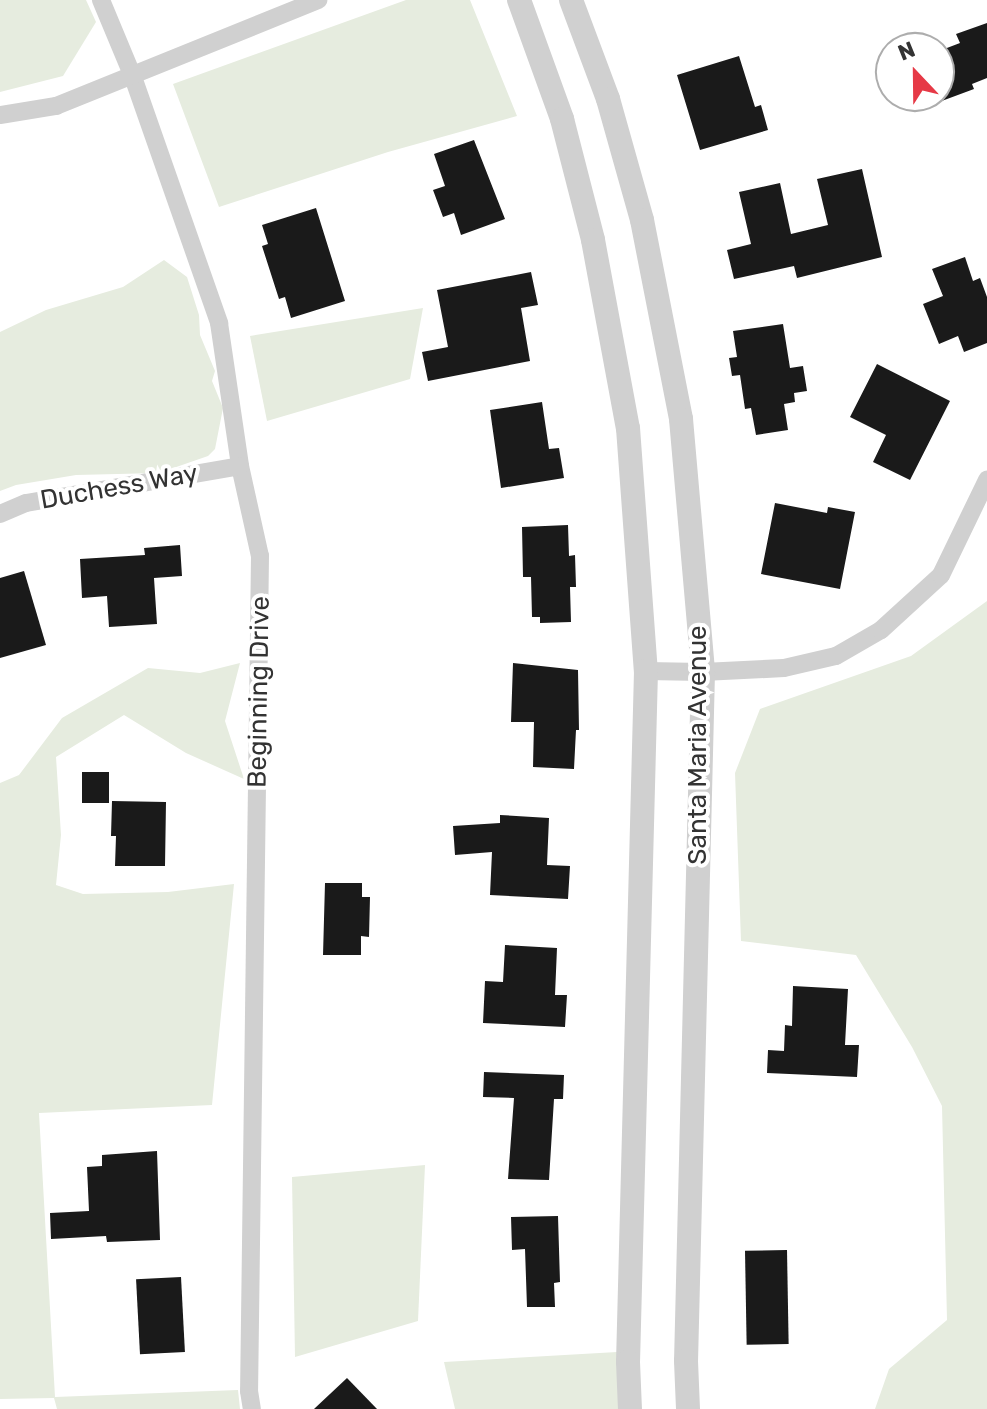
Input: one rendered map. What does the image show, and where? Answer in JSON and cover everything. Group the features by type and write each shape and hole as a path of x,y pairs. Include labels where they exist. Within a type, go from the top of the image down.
{"street":[{"name":"Beginning Drive","path":"101,0 133,77 219,323 240,466 260,556 249,1391 252,1409"},
{"path":"0,115 56,106 318,0"},
{"name":"Santa Maria Avenue","path":"519,0 562,119 593,240 628,428 646,671 628,1362 630,1409"},
{"name":"Santa Maria Avenue","path":"571,0 608,99 642,220 681,419 703,672 686,1361 688,1409"},
{"name":"Duchess Way","path":"0,514 26,503 240,466"},
{"path":"646,671 784,668 836,656 881,630 941,575 987,480"}],"shaded area":[{"path":"0,0 86,0 96,22 63,76 0,92"},
{"path":"406,0 470,0 517,116 388,152 219,207 173,84"},
{"path":"164,260 187,277 199,315 200,335 215,371 212,381 223,408 215,449 208,456 159,473 76,475 16,485 0,491 0,332 46,310 123,287"},
{"path":"423,308 410,379 267,421 250,336"},
{"path":"987,601 987,1409 875,1409 889,1369 947,1320 942,1106 912,1047 856,955 741,941 735,773 760,709 911,656"},
{"path":"240,663 225,721 244,779 186,753 124,715 56,757 61,835 56,885 83,894 168,892 234,884 212,1105 39,1113 55,1397 238,1390 240,1409 57,1409 54,1398 0,1399 0,783 19,775 62,718 148,668 200,673"},
{"path":"425,1165 418,1321 295,1357 292,1177"},
{"path":"617,1352 620,1409 455,1409 444,1362"}],"building":[{"path":"987,23 987,78 972,84 974,89 955,96 955,45 960,43 956,34"},
{"path":"739,56 755,107 761,105 768,130 700,150 677,75"},
{"path":"474,140 505,219 461,235 454,213 443,217 433,190 445,186 434,154"},
{"path":"862,169 882,257 797,278 794,266 734,279 727,250 751,244 739,192 780,183 791,234 828,225 817,179"},
{"path":"316,208 345,301 291,318 285,297 279,299 262,246 268,244 262,225"},
{"path":"965,257 973,281 980,278 987,297 987,343 964,352 958,336 939,344 923,304 943,296 932,269"},
{"path":"531,272 538,305 521,308 530,361 428,381 422,352 448,347 437,290"},
{"path":"783,324 790,368 803,366 807,391 794,393 795,402 784,404 788,430 756,435 751,408 745,409 740,375 732,376 729,358 737,357 733,331"},
{"path":"877,364 950,401 910,480 873,462 886,435 850,417"},
{"path":"542,402 549,449 559,448 564,478 501,488 490,410"},
{"path":"775,503 827,513 828,507 855,512 840,589 761,574"},
{"path":"568,525 569,556 575,555 576,587 570,587 571,622 540,623 540,617 532,617 531,577 523,577 522,527"},
{"path":"180,545 182,576 154,578 157,624 109,627 107,596 82,598 80,559 145,555 144,548"},
{"path":"24,571 46,645 0,658 0,578"},
{"path":"513,663 578,670 579,730 576,730 574,769 533,767 534,722 511,722"},
{"path":"82,772 109,772 109,803 82,803"},
{"path":"112,801 166,802 165,866 115,866 116,836 111,836"},
{"path":"500,815 549,818 547,865 570,866 568,899 490,895 492,852 455,855 453,826 500,823"},
{"path":"325,883 362,883 362,897 370,897 369,937 361,936 361,955 323,955"},
{"path":"505,945 557,948 555,995 567,995 565,1027 483,1023 485,981 503,982"},
{"path":"793,986 848,989 845,1045 859,1045 857,1077 767,1073 768,1050 784,1051 785,1025 792,1026"},
{"path":"484,1072 564,1075 563,1099 554,1099 549,1180 508,1179 514,1098 483,1097"},
{"path":"157,1151 160,1240 107,1242 106,1236 51,1239 50,1213 89,1211 87,1167 102,1166 102,1155"},
{"path":"558,1216 560,1282 554,1283 555,1307 527,1307 525,1249 512,1250 511,1217"},
{"path":"787,1250 789,1344 747,1345 745,1251"},
{"path":"181,1277 185,1352 140,1354 136,1279"},
{"path":"347,1378 377,1409 314,1409"}]}
